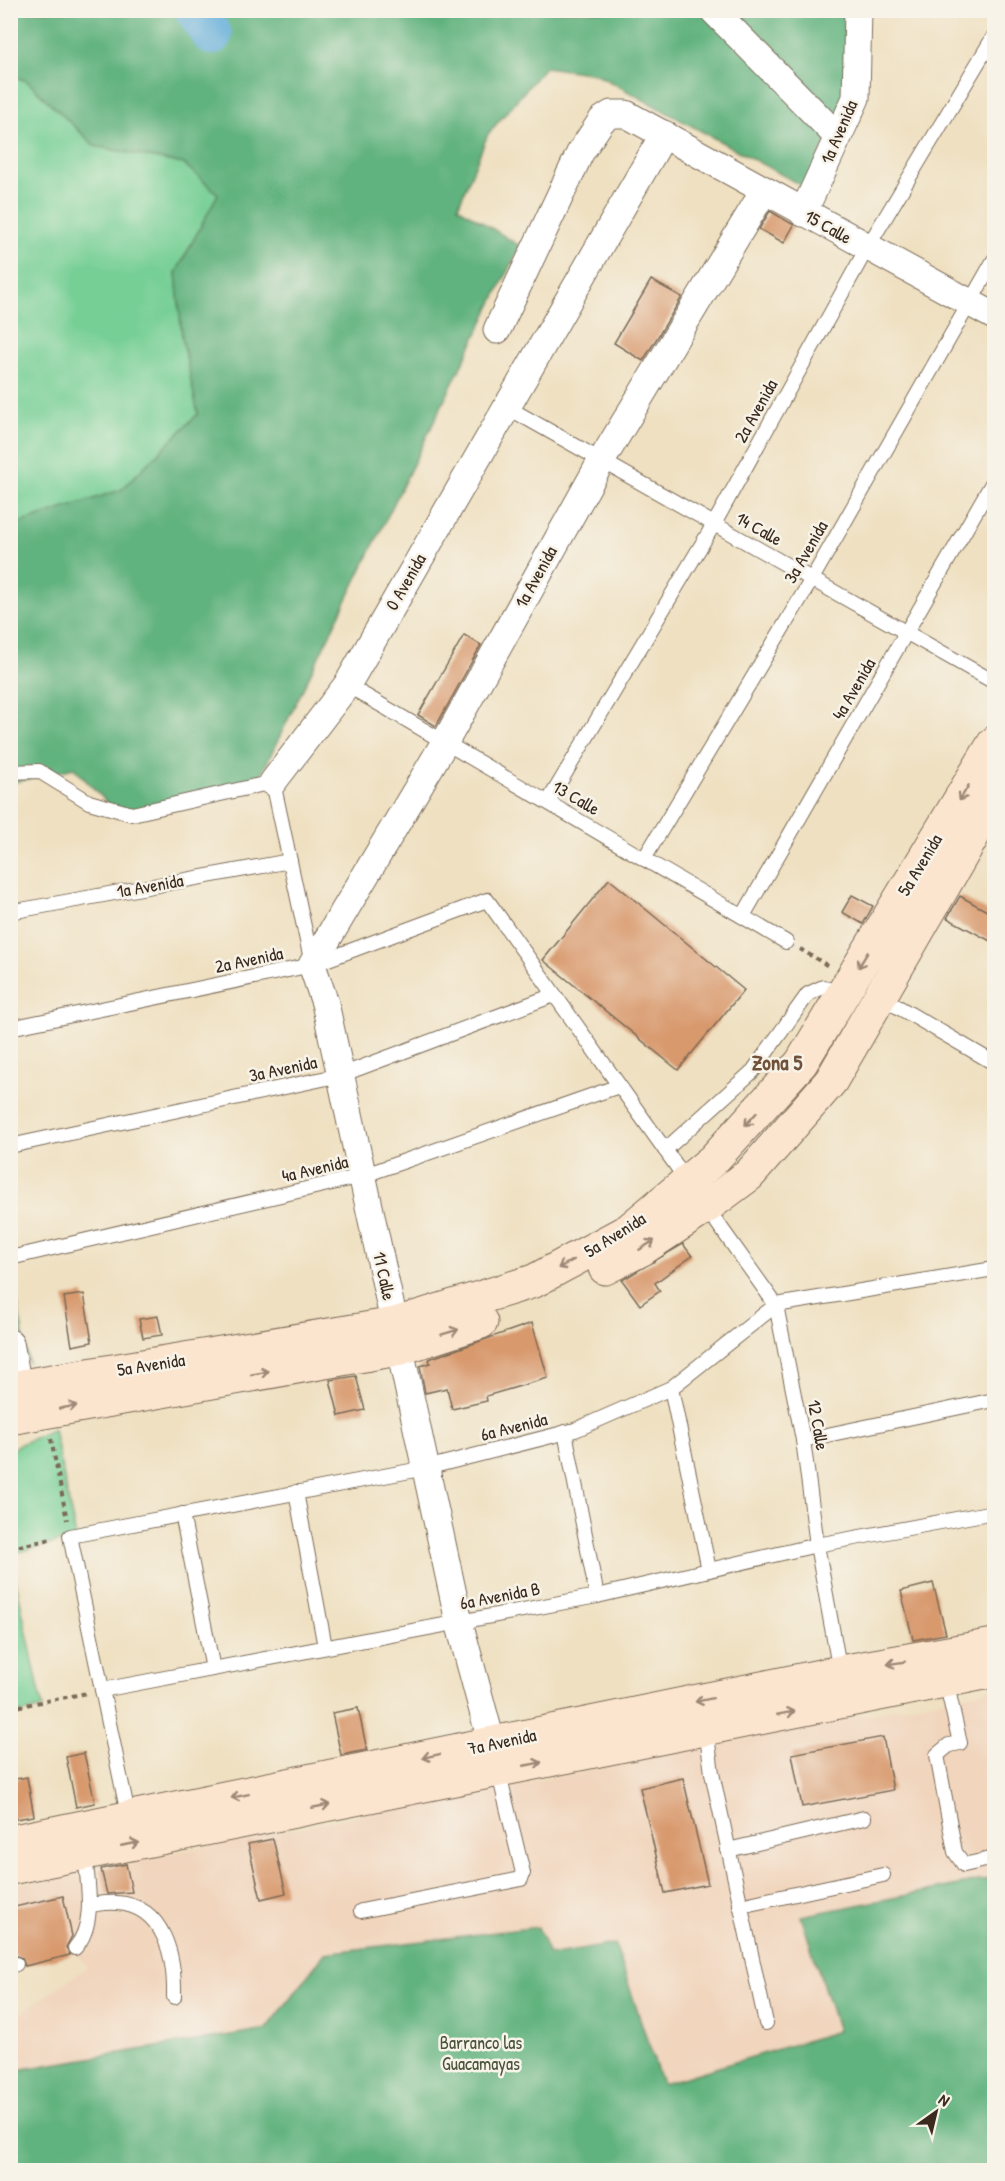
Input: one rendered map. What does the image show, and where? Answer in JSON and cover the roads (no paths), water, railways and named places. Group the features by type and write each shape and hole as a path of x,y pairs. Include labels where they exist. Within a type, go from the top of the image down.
{"street":[{"path":"713,10 838,137"},
{"name":"1a Avenida","path":"803,213 856,98 858,10"},
{"name":"15 Calle","path":"497,330 580,153 602,120 611,114 626,114 664,134 803,213 994,316"},
{"name":"0 Avenida","path":"273,782 347,685 664,134"},
{"name":"1a Avenida","path":"312,965 445,742 602,460 764,191"},
{"name":"5a Avenida","path":"697,1195 713,1160 801,1063 994,743"},
{"name":"5a Avenida","path":"11,1396 46,1411 397,1336 534,1281 697,1195 749,1175 831,1081 994,799"},
{"name":"11 Calle","path":"312,965 325,1003 459,1622 495,1757"},
{"name":"5a Avenida","path":"11,1396 397,1336"},
{"path":"10,1343 15,1370 11,1396"},
{"name":"7a Avenida","path":"10,1842 129,1819 495,1757 706,1729 943,1669 994,1645"},
{"name":"7a Avenida","path":"10,1868 85,1853 495,1757 840,1672 943,1669 994,1671"}],"lane":[{"name":"2a Avenida","path":"548,802 714,524 867,248 994,36"},
{"name":"3a Avenida","path":"644,859 812,579 994,260"},
{"name":"14 Calle","path":"506,406 994,682"},
{"name":"4a Avenida","path":"743,916 994,480"},
{"name":"13 Calle","path":"347,685 786,942"},
{"path":"10,772 39,771 89,802 132,814 273,782"},
{"name":"11 Calle","path":"273,782 312,965"},
{"name":"1a Avenida","path":"10,912 290,861"},
{"name":"2a Avenida","path":"10,1028 312,965 487,900"},
{"name":"12 Calle","path":"487,900 776,1305 803,1440 817,1545 840,1672"},
{"path":"665,1150 753,1071 808,994 823,987 843,994"},
{"name":"3a Avenida","path":"10,1146 340,1075 554,995"},
{"path":"881,997 993,1059"},
{"name":"4a Avenida","path":"10,1258 362,1176 619,1086"},
{"name":"6a Avenida","path":"102,1690 70,1536 426,1468 565,1432 671,1388 776,1305 994,1269"},
{"path":"671,1388 709,1570"},
{"path":"803,1440 994,1400"},
{"path":"565,1432 597,1596"},
{"path":"296,1492 325,1647"},
{"name":"6a Avenida B","path":"102,1690 597,1596 817,1545 994,1512"},
{"path":"182,1514 213,1669"},
{"path":"943,1669 960,1743 949,1745 937,1755 955,1852 964,1865 994,1858"},
{"path":"102,1690 129,1819"},
{"path":"706,1729 728,1850 766,2024"},
{"path":"361,1911 521,1879 523,1873 495,1757"},
{"path":"728,1850 864,1818"},
{"path":"75,1948 84,1932 89,1905 85,1853"},
{"path":"740,1906 883,1875"},
{"path":"89,1905 118,1903 138,1908 159,1925 174,1968 174,1997"}],"waterway":[{"path":"195,10 212,35"}],"district":[{"name":"Zona 5","path":"777,1063"}],"park label":[{"name":"Barranco las Guacamayas","path":"481,2053"}]}
